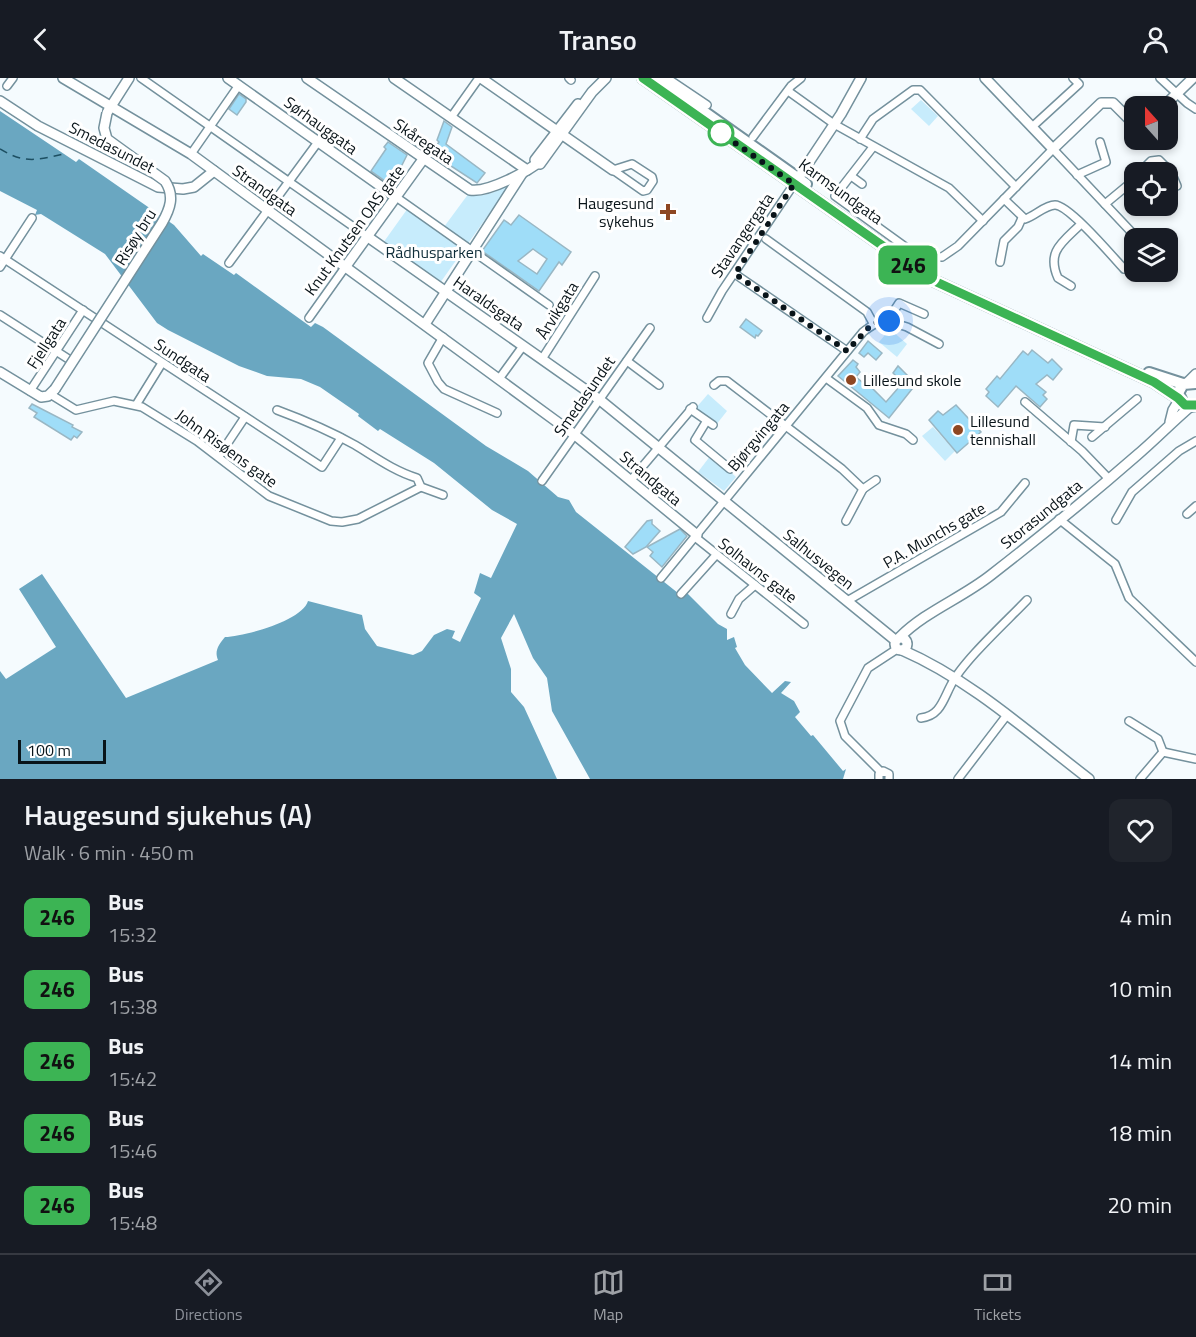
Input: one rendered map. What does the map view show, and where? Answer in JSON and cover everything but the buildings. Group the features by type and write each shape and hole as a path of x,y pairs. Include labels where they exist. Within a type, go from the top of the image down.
{"main road":[{"name":"Karmsundgata","path":"643,78 938,277 1139,369 1191,380"},
{"name":"Karmsundgata","path":"656,78 930,279 1140,375 1179,399 1195,405"},
{"path":"1179,399 1179,390 1191,380"}],"street":[{"path":"7,87 13,78"},
{"name":"Strandgata","path":"63,78 109,110 191,154 346,266 575,435 696,536"},
{"path":"109,110 129,78"},
{"name":"Haraldsgata","path":"141,78 600,400 724,501"},
{"name":"Sørhauggata","path":"228,78 242,82 318,142 396,197"},
{"name":"Skåregata","path":"307,78 465,187 476,191 484,190 527,170"},
{"path":"394,78 527,170"},
{"path":"452,116 480,78 643,191 647,190 653,181 652,177 632,164 613,170"},
{"path":"518,183 534,171 598,78"},
{"path":"425,324 527,170 606,78"},
{"path":"667,78 707,105"},
{"name":"Stavangergata","path":"707,318 834,124 861,78"},
{"path":"985,78 1128,228"},
{"path":"1032,127 1079,84 1073,78"},
{"path":"1160,78 1196,109"},
{"path":"1177,94 1192,78"},
{"path":"753,137 795,80"},
{"path":"191,154 242,82"},
{"path":"860,139 873,119 913,90 920,90 1016,187"},
{"path":"788,91 834,124 949,188 983,221"},
{"name":"Smedasundet","path":"0,101 38,126 158,187 183,189 194,187 214,171"},
{"path":"873,147 835,196 918,256 939,258 958,246 1101,103 1113,103 1124,114"},
{"name":"Risøy bru","path":"52,392 162,223 170,206 170,192 165,181 107,139 104,128 109,110"},
{"path":"229,263 318,142"},
{"path":"1077,175 1106,162 1100,142"},
{"name":"Knut Knutsen OAS gate","path":"309,318 424,158"},
{"path":"527,170 543,159"},
{"path":"851,176 862,184"},
{"path":"1105,204 1124,188"},
{"path":"396,197 549,305"},
{"path":"1004,200 1022,218 1030,218 1055,205 1061,207 1081,224 1124,269"},
{"path":"0,267 2,258 32,218"},
{"path":"1000,262 1004,241 1018,227 1022,218"},
{"path":"1071,286 1058,278 1053,258 1056,250 1081,224"},
{"path":"766,239 867,312 873,323 884,320 907,327 939,344"},
{"name":"Sundgata","path":"2,258 322,467 341,438"},
{"path":"735,274 847,351"},
{"name":"Årvikgata","path":"542,359 595,276"},
{"path":"884,320 899,303 924,314"},
{"name":"Fjellgata","path":"30,391 83,310"},
{"path":"0,315 70,360"},
{"name":"Bjørgvingata","path":"661,578 847,351 873,323"},
{"name":"Smedasundet","path":"542,481 650,328"},
{"path":"443,337 428,363 438,382 444,388 497,413"},
{"path":"499,379 523,346"},
{"path":"627,362 659,385"},
{"path":"136,405 162,363"},
{"path":"0,372 41,397 52,392"},
{"path":"826,378 867,408 879,425 906,434 913,440"},
{"path":"714,385 719,381 727,381 863,489"},
{"name":"John Risøens gate","path":"52,392 76,411 114,401 136,405 159,416 219,456 269,495 331,521 342,522 357,519 421,487"},
{"path":"1092,437 1137,399"},
{"name":"Storasundgata","path":"1170,422 1179,399"},
{"path":"1025,402 1109,478"},
{"name":"Storasundgata","path":"901,644 924,618 982,582 1147,446 1170,422 1195,405"},
{"path":"631,480 692,408 709,423 695,440 730,469"},
{"path":"277,411 307,421 341,438 402,474 417,478 421,487 443,495"},
{"path":"219,456 245,417"},
{"path":"1071,442 1074,425 1105,427"},
{"path":"1116,520 1132,492 1179,451 1196,441"},
{"path":"846,521 863,489 876,480"},
{"name":"P.A. Munchs gate","path":"847,601 1001,512 1025,483"},
{"name":"Salhusvegen","path":"724,501 901,644 923,660 956,678 1089,779"},
{"path":"1187,514 1196,507"},
{"path":"1059,519 1115,564 1129,598 1196,662"},
{"name":"Solhavns gate","path":"696,536 716,555 804,624"},
{"path":"681,594 716,555"},
{"path":"731,614 739,599 755,585"},
{"path":"921,718 930,717 940,707 956,678 1027,600"},
{"path":"889,779 889,774 880,775 845,736 840,721 868,668 901,644"},
{"path":"1190,656 1196,650"},
{"path":"958,779 1007,716"},
{"path":"1129,721 1158,739 1163,752"},
{"path":"1163,752 1196,759"},
{"path":"1140,779 1163,752"}],"green space":[{"path":"921,100 938,116 929,126 911,109"},
{"name":"Rådhusparken","path":"511,183 440,283 383,243 408,208 441,231 469,193 485,195"},
{"path":"890,329 907,344 897,357 879,342"},
{"path":"708,394 727,411 716,425 695,409"},
{"path":"933,427 955,451 945,461 922,436"},
{"path":"711,455 736,477 724,491 698,472"}],"shaded area":[{"path":"0,111 76,162 79,159 174,225 201,256 203,254 234,275 236,273 311,327 315,323 323,327 486,446 528,471 558,497 569,500 576,512 683,597 687,593 718,624 727,629 727,640 734,637 737,647 735,648 745,665 772,693 785,681 791,682 781,693 794,701 800,712 795,717 811,736 813,735 843,771 846,769 843,779 590,779 552,711 547,678 533,658 514,614 501,638 511,669 511,692 524,707 557,779 0,779 0,671 6,679 56,647 19,589 42,574 126,698 218,660 217,651 225,637 246,634 284,621 304,608 308,601 362,615 365,629 377,646 413,655 422,651 434,635 447,629 455,631 452,638 460,642 481,598 474,593 480,573 491,578 517,524 492,510 434,463 380,429 378,431 358,416 359,414 320,387 301,379 267,376 239,366 157,323 105,254 41,214 35,215 37,210 0,191"}],"ferry route":[{"path":"0,149 24,159 64,154"}],"bus line":[{"name":"246","path":"643,78 930,279 1154,382 1185,405 1196,405"}],"place":[{"name":"Haugesund sykehus","path":"668,212"},
{"name":"Lillesund skole","path":"851,380"},
{"name":"Lillesund tennishall","path":"958,430"}],"route":[{"path":"721,133 715,129 794,184 735,274 847,351 873,323 889,321"}]}
